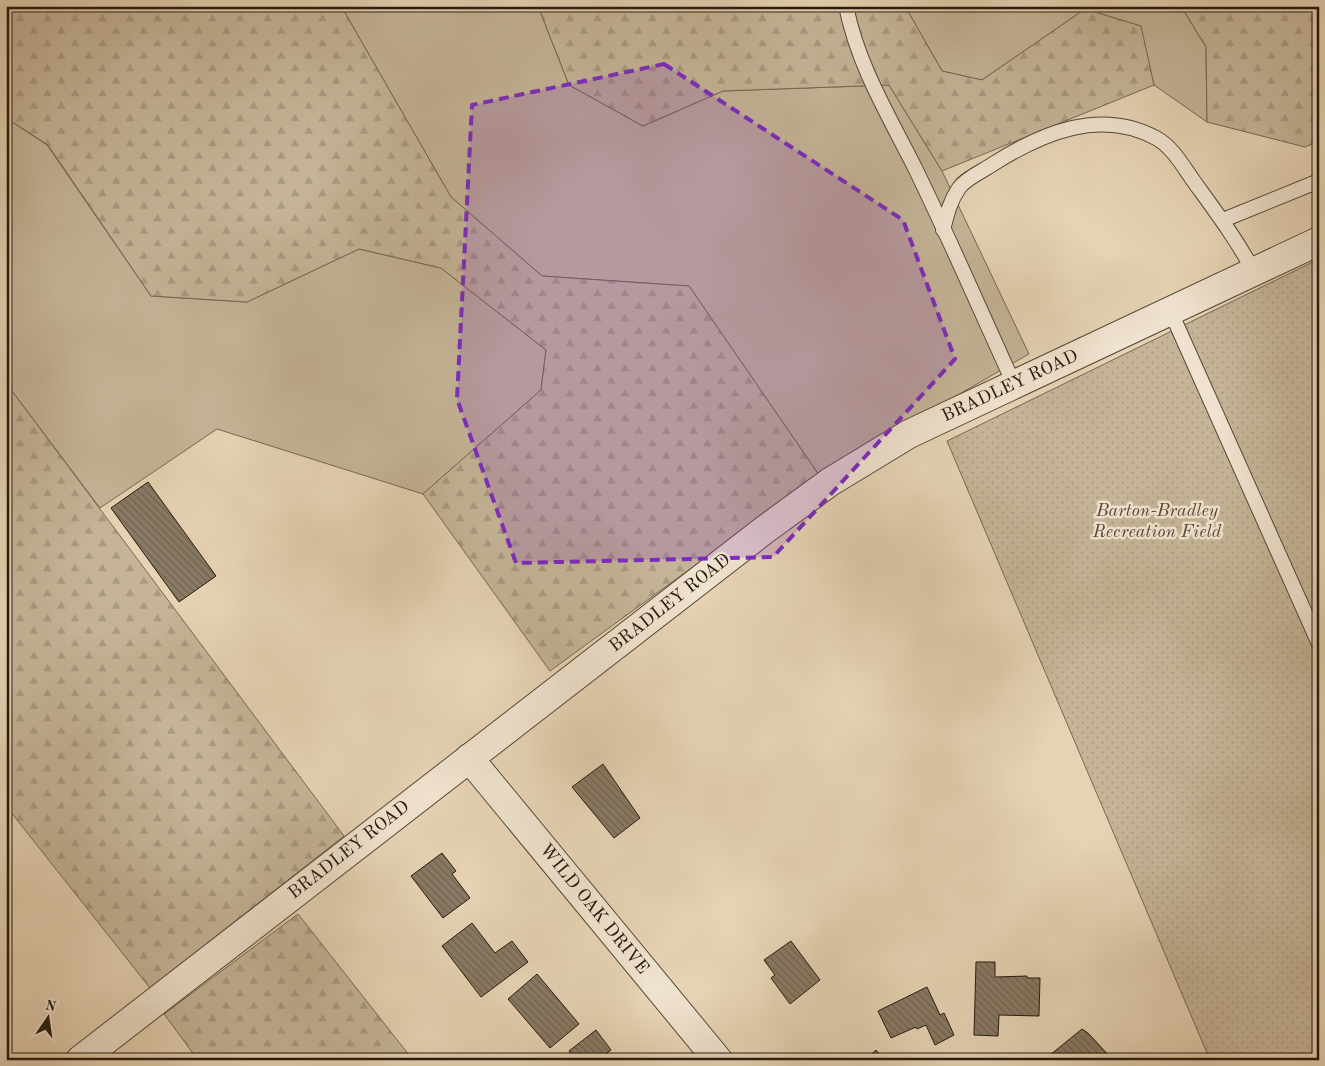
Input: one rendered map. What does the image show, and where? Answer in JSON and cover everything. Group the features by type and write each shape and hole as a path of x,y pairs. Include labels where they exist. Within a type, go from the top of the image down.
{"street":[{"name":"BRADLEY ROAD","path":"80,1060 763,531 830,482 909,434 1319,241"},
{"name":"WILD OAK DRIVE","path":"469,758 718,1060"}],"lane":[{"path":"846,6 852,36 865,70 943,230 1014,384"},
{"path":"943,230 949,206 960,186 1023,145 1082,124 1108,123 1134,129 1157,139 1178,159 1223,220 1254,272"},
{"path":"1223,220 1319,181"},
{"path":"1170,310 1319,644"}],"highlighted area":[{"path":"664,64 903,220 955,359 773,557 516,563 457,399 472,105"}],"green space":[{"path":"6,6 341,6 451,197 542,276 689,286 819,475 550,671 423,494 541,390 546,350 441,268 359,249 247,302 151,296 48,145 6,118"},
{"path":"341,6 538,6 569,85 643,126 723,91 889,85 942,171 1029,354 819,475 689,286 542,276 451,197"},
{"path":"538,6 905,6 942,71 982,80 1085,9 1141,26 1154,85 942,171 889,85 723,91 643,126 569,85"},
{"path":"905,6 1181,6 1206,47 1207,122 1154,85 1140,26 1085,9 982,80 942,71"},
{"path":"1181,6 1319,6 1319,141 1305,147 1207,122 1206,47"},
{"path":"6,118 47,145 151,296 247,302 359,249 441,268 546,350 541,390 423,494 217,429 100,508 6,383"},
{"name":"Barton-Bradley Recreation Field","path":"1319,259 1319,1060 1210,1060 947,441"},
{"path":"6,383 344,836 150,988 6,806"},
{"path":"298,914 413,1060 198,1060 164,1014"}],"building":[{"path":"148,482 216,576 179,602 111,508"},
{"path":"603,764 640,818 614,838 572,787"},
{"path":"442,853 456,871 452,874 470,898 443,918 411,876"},
{"path":"472,923 495,953 512,941 528,962 481,997 442,946"},
{"path":"791,941 820,980 790,1004 771,978 775,975 764,960"},
{"path":"976,962 995,962 995,977 1027,976 1027,978 1040,978 1039,1016 999,1015 998,1036 974,1035"},
{"path":"537,974 579,1024 550,1048 508,999"},
{"path":"927,987 940,1015 944,1013 954,1035 935,1045 926,1025 917,1029 916,1027 891,1038 878,1011"},
{"path":"1082,1029 1113,1060 1054,1060 1050,1055"},
{"path":"596,1030 611,1050 607,1053 611,1060 568,1060 572,1055 569,1051"},
{"path":"876,1050 884,1060 865,1060"}]}
